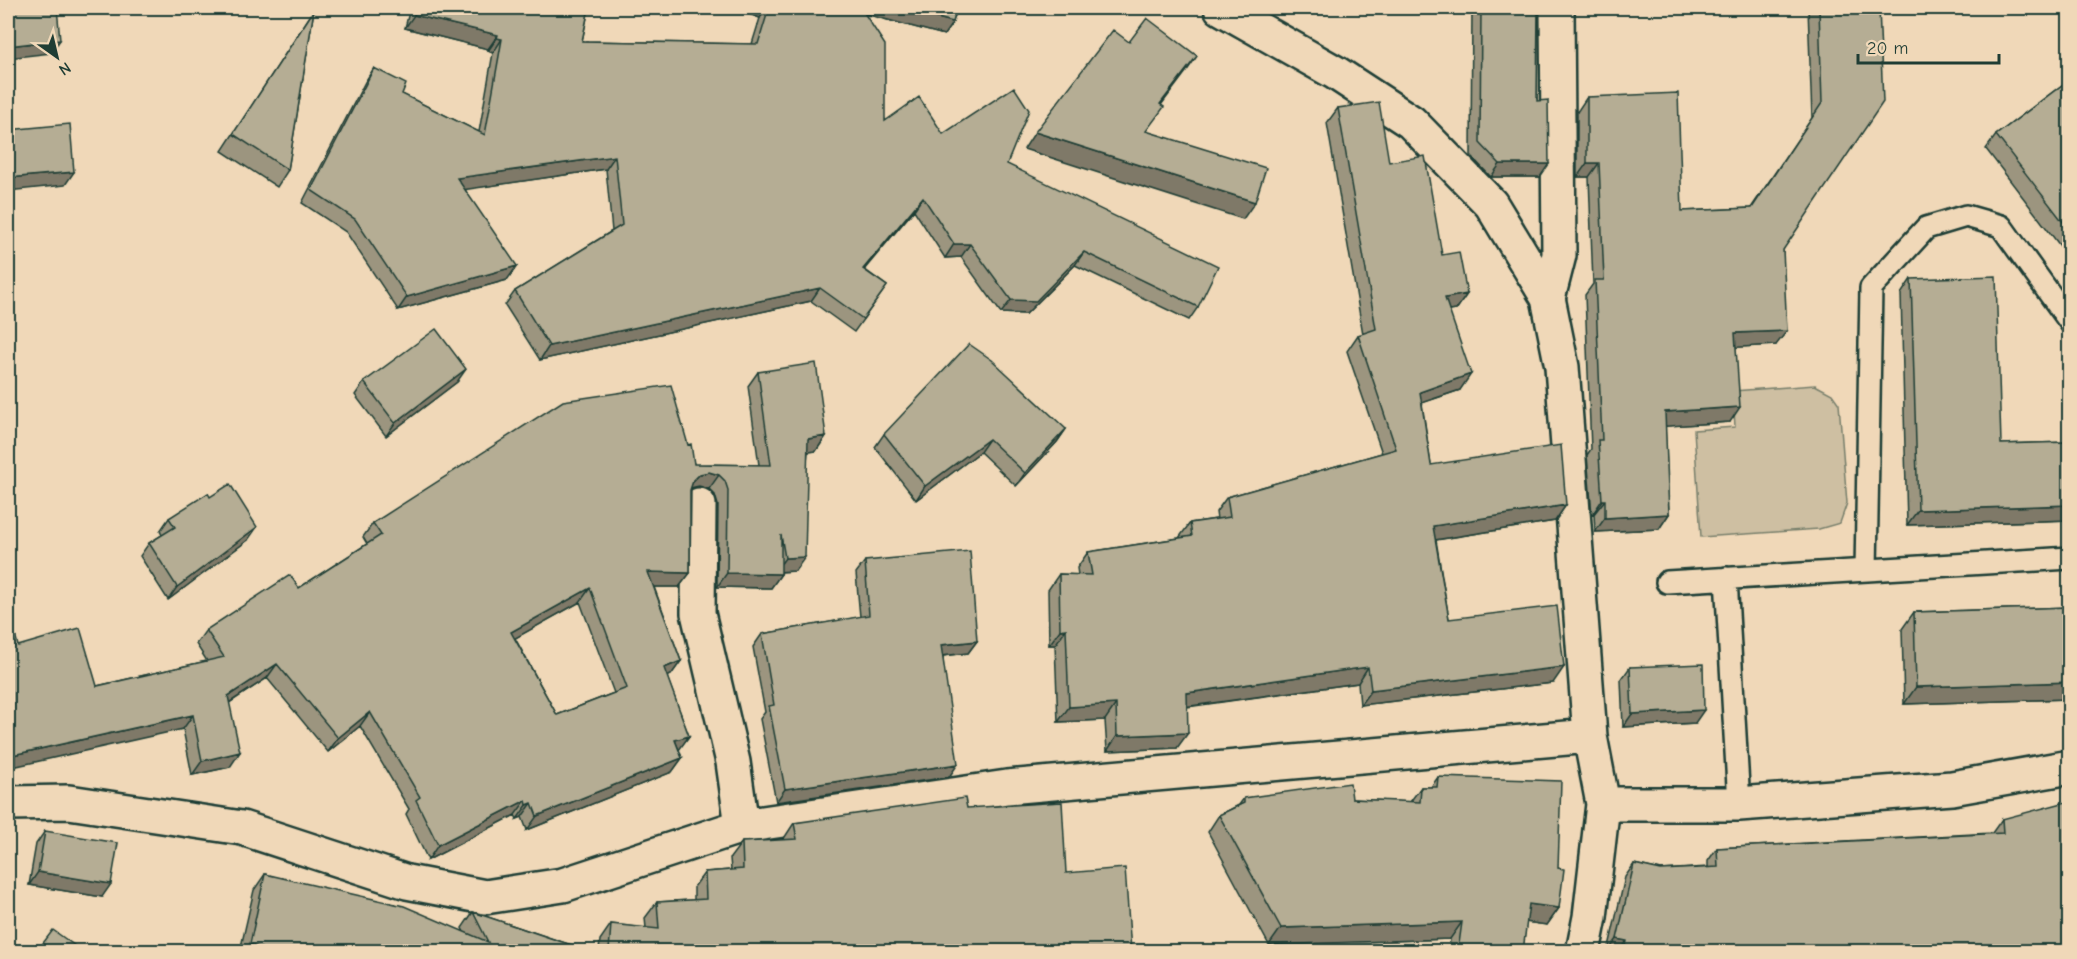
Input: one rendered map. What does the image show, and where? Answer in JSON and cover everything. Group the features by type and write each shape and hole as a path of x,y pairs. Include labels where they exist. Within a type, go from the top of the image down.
{"street":[{"path":"1221,8 1336,73 1411,123 1491,204 1548,298 1562,368 1590,736 1603,804 1590,917 1582,951"},
{"path":"1548,298 1559,255 1557,8"},
{"path":"699,505 698,613 733,762 742,826"},
{"path":"8,802 69,802 242,828 407,882 485,897 563,885 742,826 1007,787 1590,736"},
{"path":"1603,804 1739,804 1952,788 2070,767"}],"lane":[{"path":"1866,570 1871,288 1926,228 1966,216 2001,226 2070,322"},
{"path":"1667,582 2070,558"},
{"path":"1726,578 1739,804"}],"shaded area":[{"path":"1815,385 1832,394 1839,404 1847,503 1840,523 1819,529 1701,537 1694,430 1735,427 1733,391"}],"building":[{"path":"8,8 57,8 60,40 8,46"},
{"path":"416,8 589,8 582,41 758,44 769,8 861,8 885,45 885,121 919,97 943,134 1014,87 1029,110 1007,164 1218,266 1198,307 1084,252 1036,301 1011,300 970,244 954,244 923,197 863,269 887,286 863,319 820,288 549,346 515,291 622,225 615,156 457,178 517,266 407,297 355,219 311,190 374,68 406,84 402,94 485,135 502,39 497,38 498,35 414,15"},
{"path":"900,8 957,8 953,22"},
{"path":"1481,8 1538,8 1537,101 1548,100 1549,164 1500,164 1480,143"},
{"path":"1819,8 1879,8 1883,102 1783,250 1787,331 1735,333 1740,407 1665,412 1669,514 1605,518 1598,440 1602,440 1595,280 1604,280 1599,163 1587,163 1587,97 1678,93 1682,211 1752,208 1822,103"},
{"path":"314,10 288,170 233,134"},
{"path":"1147,18 1197,56 1160,104 1164,107 1146,131 1266,168 1255,202 1035,132 1113,30 1129,42"},
{"path":"2070,79 2070,231 1996,135"},
{"path":"1379,102 1389,162 1425,156 1442,255 1459,252 1467,294 1445,298 1471,374 1420,392 1431,465 1561,445 1566,505 1433,526 1449,619 1557,606 1564,667 1371,690 1368,667 1187,693 1188,733 1117,736 1116,704 1069,707 1066,629 1060,630 1059,574 1092,575 1088,552 1192,536 1190,523 1230,517 1227,497 1396,449 1358,335 1376,329 1338,108"},
{"path":"70,124 74,172 8,178 8,130"},
{"path":"1996,276 2001,444 2070,442 2070,505 1918,510 1911,279"},
{"path":"436,329 466,369 395,423 364,382"},
{"path":"969,344 992,360 1066,429 1025,473 989,439 925,486 884,434"},
{"path":"816,363 826,436 808,439 805,557 785,558 781,535 781,574 727,573 728,490 725,481 719,475 709,472 700,474 693,481 690,490 690,573 648,572 681,661 664,668 689,736 675,740 682,758 537,816 532,803 527,805 526,800 438,845 416,800 420,797 370,712 338,738 277,664 228,696 240,752 202,761 193,715 8,756 8,605 18,646 80,628 97,686 224,657 206,630 290,575 299,588 381,535 373,523 563,401 671,385 688,445 691,444 694,464 771,465 758,372","holes":["590,588 627,688 557,715 511,632"]},
{"path":"230,484 257,527 177,587 149,543 175,527 169,518 208,493 210,497"},
{"path":"970,551 977,641 941,645 958,764 785,789 769,706 774,705 762,634 869,615 865,561"},
{"path":"2070,607 2070,682 1916,687 1914,612"},
{"path":"1703,664 1704,710 1632,714 1630,667"},
{"path":"1438,777 1561,781 1558,868 1564,869 1559,908 1529,904 1523,951 1458,951 1462,922 1281,928 1219,815 1244,803 1244,798 1350,783 1352,799 1420,802 1421,787 1437,787"},
{"path":"965,798 967,808 1062,802 1066,873 1125,868 1131,951 609,951 611,924 659,929 657,902 706,899 705,872 743,869 742,842 797,839 794,823"},
{"path":"2070,801 2070,951 1625,951 1627,941 1617,939 1634,864 1661,870 1718,867 1717,848 2003,833 2002,819"},
{"path":"45,831 118,843 111,884 38,872"},
{"path":"265,874 404,906 488,942 473,912 589,951 258,951 261,948 250,944"},
{"path":"53,930 82,951 37,951"}]}
